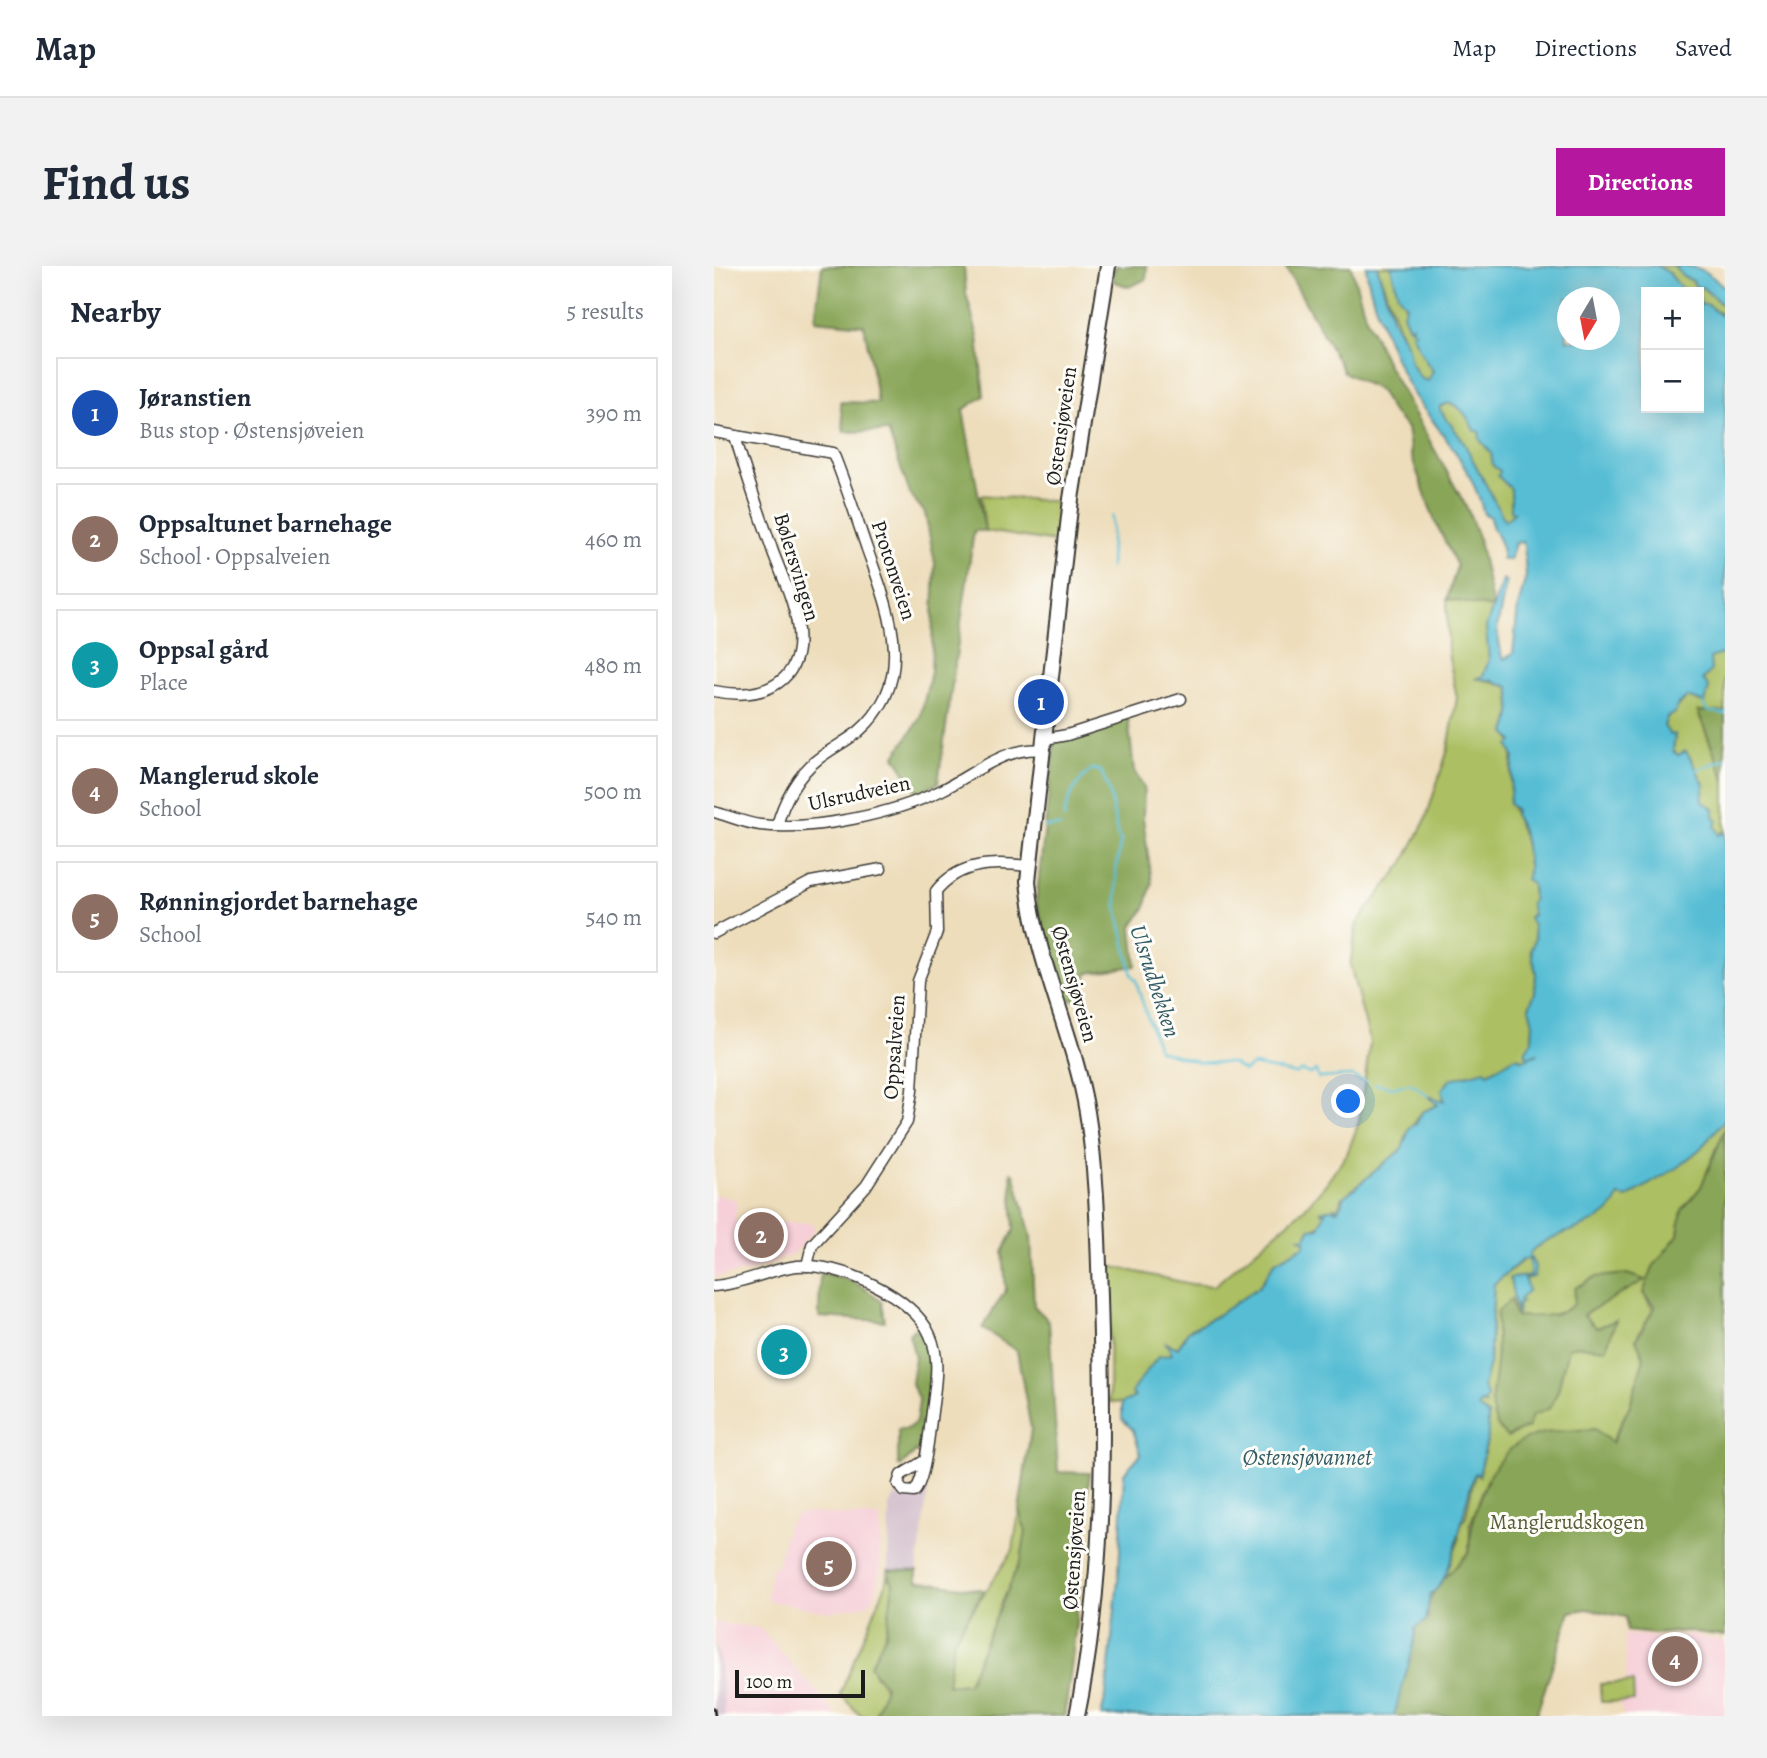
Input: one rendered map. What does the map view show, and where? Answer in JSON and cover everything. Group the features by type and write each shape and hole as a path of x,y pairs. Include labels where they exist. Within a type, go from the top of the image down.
{"main road":[{"name":"Østensjøveien","path":"1077,1716 1090,1625 1100,1463 1101,1330 1095,1185 1082,1086 1031,906 1029,866 1070,511 1108,266"}],"street":[{"path":"714,432 735,436"},
{"name":"Protonveien","path":"735,436 833,453 888,606 894,634 893,670 878,707 862,728 810,766 784,806 777,826"},
{"name":"Bølersvingen","path":"714,691 751,695 771,689 789,671 798,643 798,626 789,592 735,436"},
{"name":"Ulsrudveien","path":"714,811 748,823 777,826 863,815 913,802 1018,749 1044,744 1181,699"},
{"name":"Oppsalveien","path":"807,1266 812,1245 866,1186 907,1122 912,1091 918,981 937,932 936,891 951,876 981,864 1029,866"},
{"path":"714,933 811,882 881,869"},
{"path":"714,1286 745,1282 779,1270 807,1266 829,1269 861,1280 906,1306 928,1329 936,1354 937,1371 924,1461"}],"shaded area":[{"path":"714,1194 737,1200 735,1222 812,1223 815,1230 793,1254 751,1271 714,1277"},
{"path":"928,1490 917,1571 888,1570 889,1505 896,1495 914,1500"},
{"path":"809,1513 880,1517 880,1571 874,1598 867,1605 828,1612 766,1600 772,1566 777,1566 787,1526 796,1515"},
{"path":"714,1622 760,1628 838,1716 725,1716"},
{"path":"1625,1634 1670,1638 1693,1635 1725,1642 1725,1716 1624,1716 1619,1701 1601,1702 1600,1684 1627,1682"},
{"path":"714,1640 720,1662 725,1716 714,1716"}],"green space":[{"path":"822,266 964,266 966,293 978,337 984,396 963,410 985,531 974,531 938,783 918,793 895,756 920,718 931,672 935,563 925,513 910,494 888,431 844,432 840,402 878,403 864,325 815,320"},
{"path":"1115,266 1147,266 1146,279 1129,287 1113,281"},
{"path":"1285,266 1351,266 1366,318 1387,364 1468,510 1479,540 1493,608 1447,599 1457,566 1434,519 1411,455 1407,428 1392,412 1380,391 1344,372"},
{"path":"1377,266 1391,266 1411,329 1416,332 1414,338 1433,371 1428,382 1420,378 1411,363"},
{"path":"1657,266 1674,266 1684,277 1693,281 1696,287 1680,287 1669,274"},
{"path":"1704,289 1725,307 1725,319 1720,313 1704,306"},
{"path":"1450,403 1461,408 1479,430 1511,490 1515,512 1505,521 1479,477 1470,455 1440,410 1440,406"},
{"path":"981,495 1061,502 1056,542 985,531"},
{"path":"1447,599 1493,608 1486,627 1489,660 1483,676 1477,678 1509,687 1511,715 1506,732 1513,742 1510,802 1523,836 1533,892 1535,940 1531,950 1536,973 1535,993 1529,1007 1533,1023 1532,1040 1527,1050 1538,1054 1523,1060 1518,1057 1488,1073 1472,1073 1448,1084 1444,1101 1428,1097 1438,1105 1422,1112 1407,1134 1402,1149 1341,1199 1338,1210 1334,1207 1325,1213 1321,1224 1310,1229 1306,1238 1301,1238 1306,1241 1304,1246 1275,1262 1259,1287 1218,1315 1188,1331 1178,1348 1167,1343 1172,1354 1160,1359 1151,1368 1134,1388 1133,1399 1122,1403 1109,1402 1110,1266 1191,1284 1214,1286 1304,1209 1347,1154 1359,1122 1370,1042 1350,965 1357,923 1404,862 1425,821 1448,749 1457,698 1448,653"},
{"path":"1725,653 1725,716 1698,712 1725,782 1725,836 1723,832 1719,835 1715,826 1714,809 1702,801 1691,759 1687,754 1678,755 1673,751 1675,736 1670,735 1664,726 1667,717 1687,697 1703,703 1708,690 1703,679 1710,657"},
{"path":"1698,711 1725,712 1725,781"},
{"path":"1128,717 1134,771 1144,788 1143,818 1152,883 1145,908 1132,927 1136,966 1088,973 1078,999 1068,1000 1036,903 1055,741"},
{"path":"1725,1120 1725,1129 1701,1187 1682,1210 1678,1235 1653,1267 1643,1293 1653,1310 1636,1339 1644,1358 1630,1405 1611,1443 1520,1442 1494,1469 1470,1524 1469,1552 1435,1591 1459,1541 1458,1530 1466,1516 1475,1473 1479,1476 1488,1435 1488,1415 1478,1408 1478,1403 1485,1404 1483,1386 1489,1364 1494,1284 1527,1257 1530,1261 1529,1255 1548,1239 1585,1224 1609,1208 1619,1196 1626,1198 1678,1167"},
{"name":"Manglerudskogen","path":"1725,1129 1725,1636 1687,1631 1655,1634 1627,1631 1626,1617 1587,1609 1570,1612 1536,1716 1394,1716 1415,1628 1428,1617 1427,1609 1434,1591 1469,1552 1477,1506 1489,1476 1498,1463 1520,1442 1547,1433 1595,1429 1612,1443 1630,1405 1644,1358 1636,1339 1655,1307 1643,1293 1653,1267 1678,1235 1682,1210 1701,1187"},
{"path":"1011,1172 1014,1173 1031,1236 1034,1306 1049,1321 1058,1472 1090,1473 1073,1655 1064,1716 875,1716 885,1687 870,1666 886,1634 893,1584 888,1570 917,1571 917,1581 984,1590 954,1639 947,1685 968,1683 1021,1559 1026,1532 1019,1510 1031,1429 1017,1351 982,1328 1006,1290 1003,1252 1014,1230"},
{"path":"820,1273 845,1279 868,1291 882,1302 885,1321 819,1317"},
{"path":"1627,1274 1645,1280 1583,1315 1597,1328 1616,1320 1606,1349 1577,1346 1568,1348 1558,1391 1550,1408 1532,1416 1528,1427 1507,1437 1492,1412 1497,1312 1511,1299 1515,1316 1561,1312 1574,1304 1575,1288 1595,1277"},
{"path":"914,1329 920,1331 930,1354 929,1391 920,1448 901,1466 898,1464 898,1429 907,1429 916,1422 919,1401 912,1384 915,1357 909,1334"},
{"path":"1019,1510 1026,1532 1021,1559 968,1683 946,1685 954,1639 1013,1550"},
{"path":"887,1575 893,1583 890,1615 885,1635 871,1663 875,1675 883,1682 884,1694 875,1716 861,1716 840,1694 885,1587"},
{"path":"1633,1682 1634,1701 1601,1702 1600,1684"}],"water":[{"name":"Østensjøvannet","path":"1366,266 1377,266 1393,320 1408,347 1411,363 1420,378 1428,381 1433,371 1412,334 1415,332 1411,329 1412,325 1408,326 1403,314 1406,305 1398,295 1391,266 1657,266 1669,273 1680,287 1641,287 1641,413 1704,413 1704,304 1707,304 1725,319 1725,653 1710,658 1711,671 1703,679 1709,687 1705,703 1687,697 1678,704 1675,713 1667,717 1664,726 1670,735 1675,734 1673,751 1678,755 1686,751 1704,784 1702,801 1714,809 1713,816 1718,820 1715,826 1719,835 1723,832 1725,836 1725,1120 1700,1149 1678,1167 1626,1198 1619,1196 1612,1208 1590,1224 1538,1246 1529,1255 1535,1266 1534,1277 1525,1279 1528,1291 1519,1300 1522,1302 1518,1304 1517,1315 1510,1278 1531,1276 1529,1259 1522,1260 1494,1284 1489,1364 1483,1386 1488,1398 1484,1401 1486,1405 1480,1403 1478,1408 1488,1415 1488,1435 1479,1476 1475,1473 1446,1574 1430,1594 1426,1621 1415,1628 1411,1657 1394,1716 1101,1716 1106,1695 1119,1570 1124,1473 1141,1454 1133,1430 1122,1419 1122,1403 1135,1397 1132,1393 1134,1388 1158,1357 1172,1354 1166,1343 1178,1348 1188,1331 1218,1315 1259,1287 1275,1262 1304,1246 1306,1241 1300,1238 1306,1237 1310,1229 1319,1228 1325,1213 1320,1212 1336,1207 1334,1210 1338,1210 1345,1196 1402,1149 1410,1127 1416,1124 1422,1112 1438,1105 1428,1096 1444,1101 1442,1089 1451,1079 1485,1070 1488,1073 1516,1057 1523,1060 1538,1054 1528,1057 1525,1052 1532,1040 1533,1023 1529,1007 1535,993 1536,973 1531,949 1535,939 1529,917 1533,915 1530,904 1533,900 1532,884 1526,879 1526,847 1514,815 1516,810 1509,804 1514,757 1509,746 1513,741 1506,732 1511,715 1510,693 1509,687 1492,680 1477,679 1483,676 1489,660 1486,627 1503,579 1506,582 1497,629 1502,658 1505,659 1513,653 1518,607 1526,576 1524,546 1522,542 1515,543 1510,560 1502,560 1502,548 1490,517 1484,514 1466,469 1412,392 1379,317","holes":["1450,403 1468,419 1474,431 1479,431 1480,440 1491,453 1493,466 1500,471 1498,476 1511,489 1511,511 1515,512 1505,521 1463,441 1440,410 1440,406"]},
{"path":"1674,266 1698,268 1707,273 1725,287 1725,307 1704,287 1696,287 1693,281 1684,277"}],"waterway":[{"path":"1110,567 1112,516"},
{"path":"1703,703 1707,711 1725,714"},
{"path":"1696,770 1725,759"},
{"name":"Ulsrudbekken","path":"1064,818 1070,797 1081,779 1092,769 1101,771 1109,790 1118,837 1121,840 1116,870 1117,908 1132,975 1136,980 1158,1050 1199,1062 1232,1063 1244,1071 1253,1065 1296,1074 1302,1071 1310,1074 1316,1070 1318,1078 1351,1076 1367,1082"},
{"name":"Ulsrudbekken","path":"1045,827 1060,826"},
{"name":"Ulsrudbekken","path":"1375,1084 1394,1087 1412,1084 1428,1096"}],"railway":[{"path":"714,1708 715,1716"}],"place":[{"name":"Jøranstien","path":"1041,702"},
{"name":"Oppsaltunet barnehage","path":"761,1235"},
{"name":"Oppsal gård","path":"784,1352"},
{"name":"Rønningjordet barnehage","path":"829,1564"},
{"name":"Manglerud skole","path":"1675,1659"}]}
